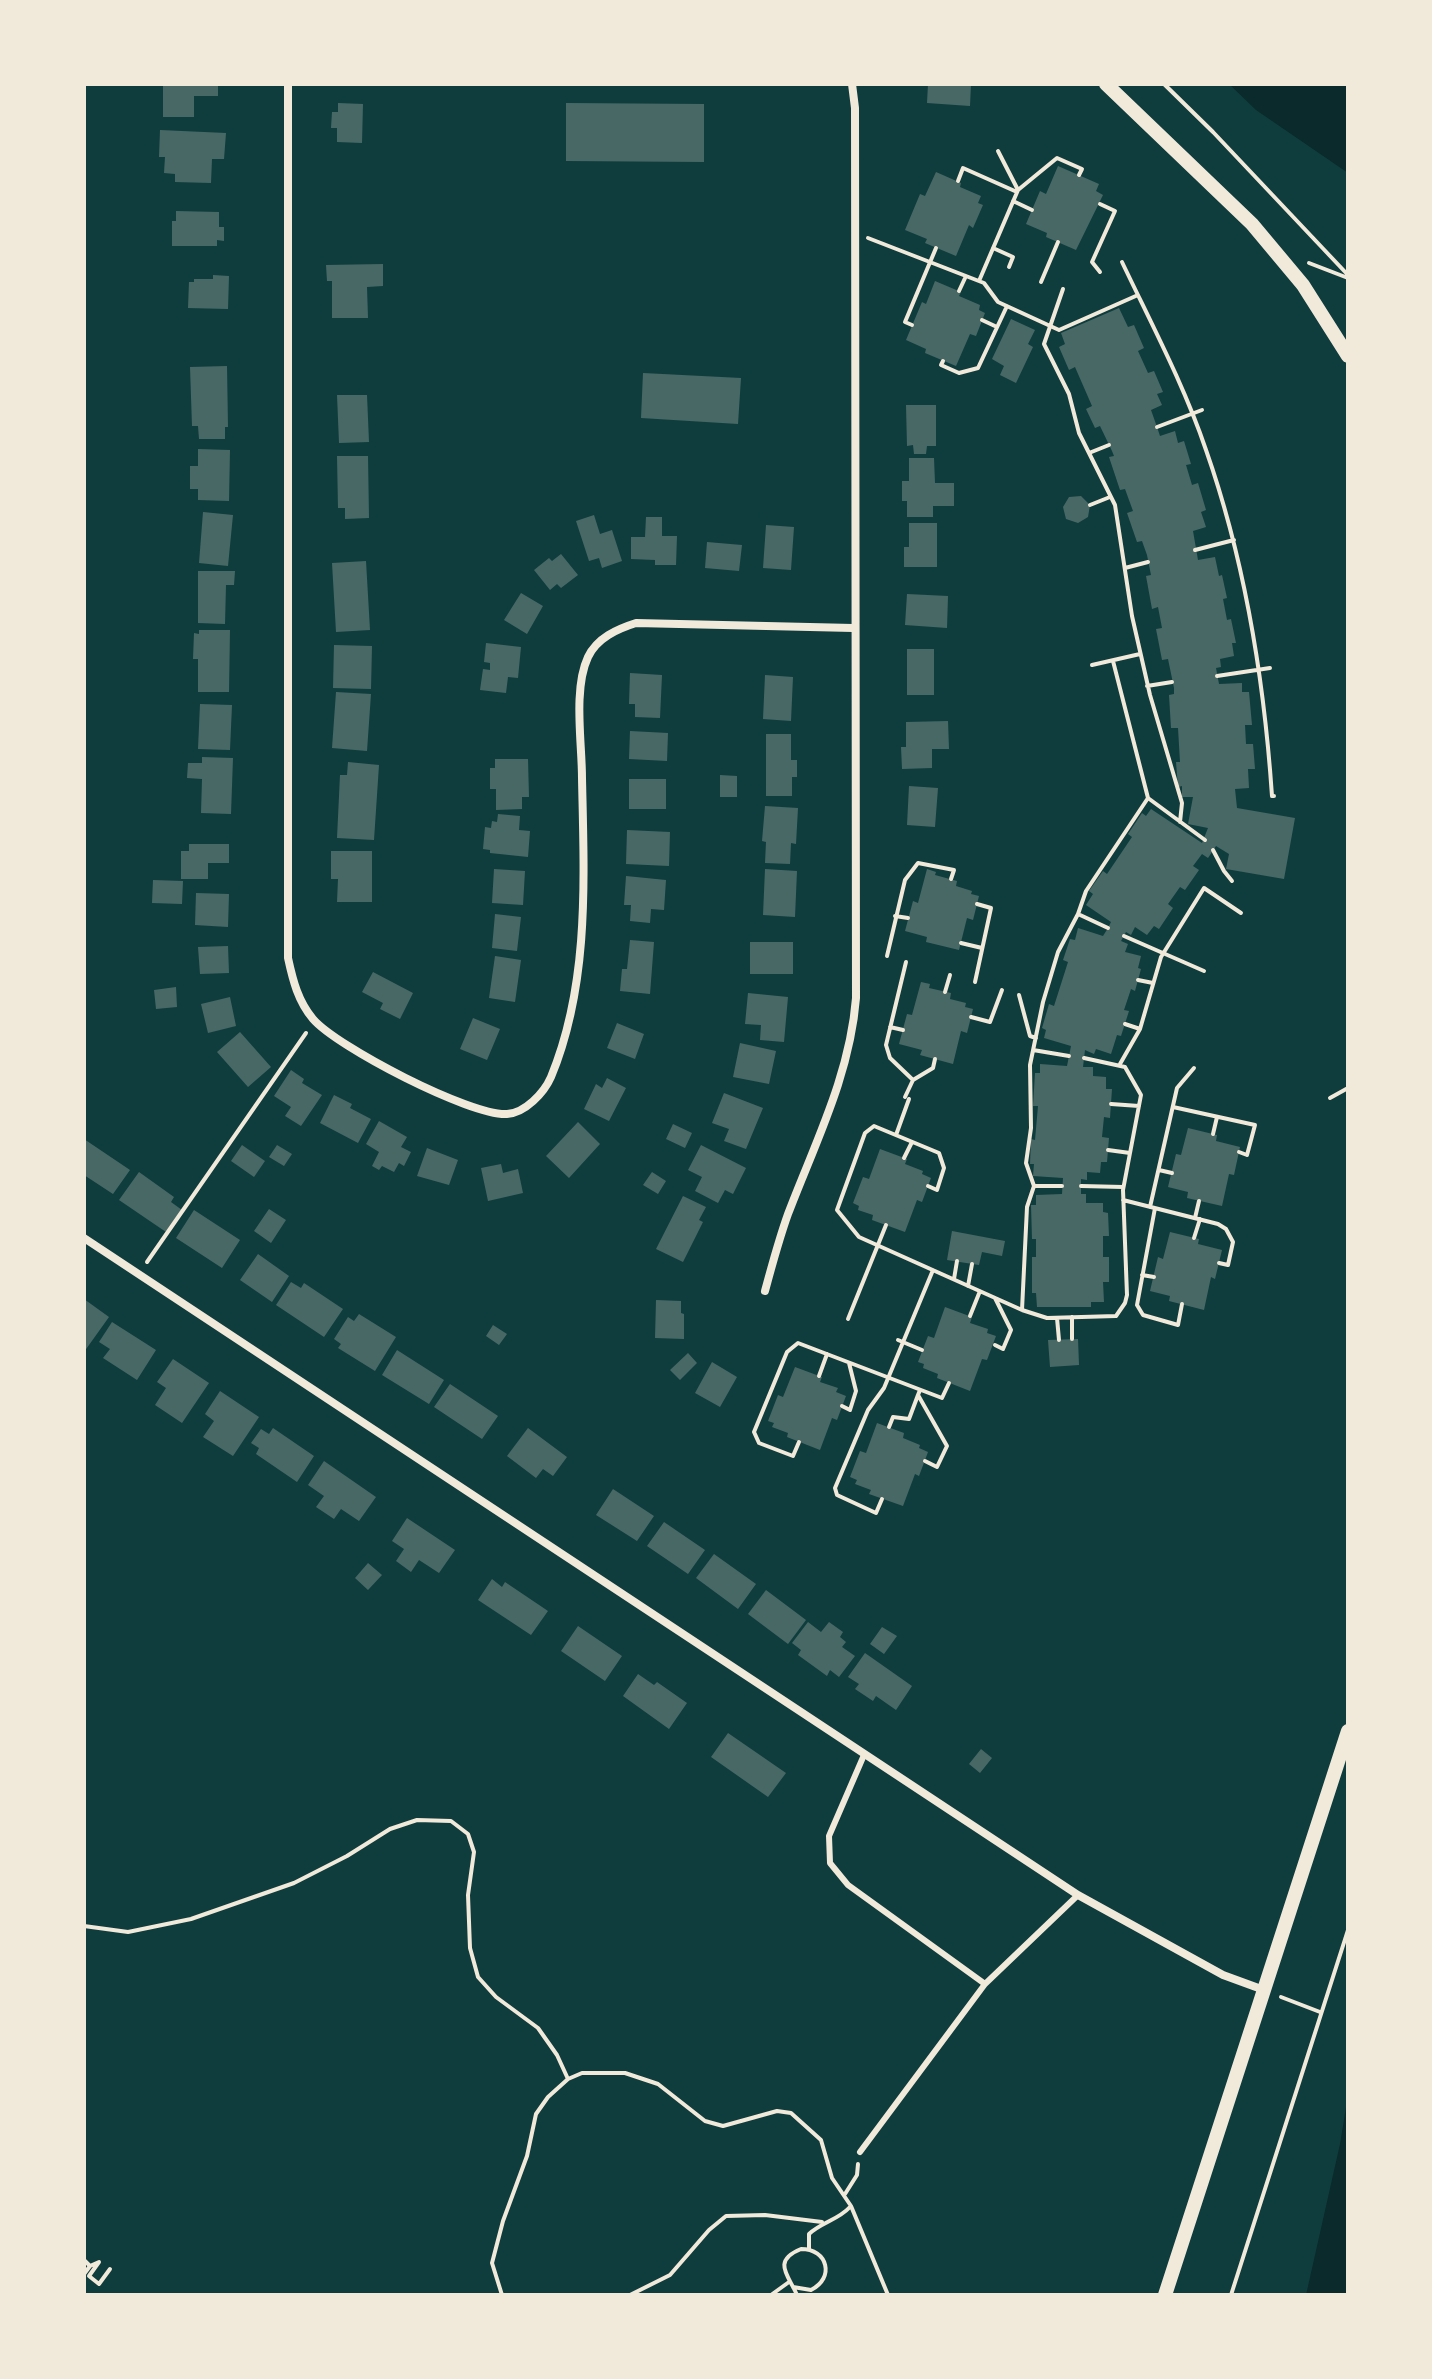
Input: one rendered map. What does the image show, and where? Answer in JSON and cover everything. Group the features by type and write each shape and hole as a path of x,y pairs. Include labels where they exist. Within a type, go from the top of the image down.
{"street":[{"path":"288,84 288,958 301,1003 315,1021 346,1046 377,1064 465,1105 509,1114 524,1108 550,1080 572,1009 579,967 582,926 581,694 589,655 603,638 618,628 636,623 853,628"},
{"path":"765,1291 788,1215 835,1096 853,1031 856,998 852,84"},
{"path":"1106,84 1187,159 1266,240 1303,285 1348,356"},
{"path":"84,1238 1078,1895 1223,1975 1264,1990"},
{"path":"1165,2295 1348,1731"}],"lane":[{"path":"864,1755 829,1836 830,1863 848,1885 985,1984"},
{"path":"860,2152 985,1984 1078,1895"}],"path":[{"path":"1164,84 1348,275"},
{"path":"998,151 1017,191"},
{"path":"979,281 1017,191 1057,158 1082,169 1079,175"},
{"path":"958,181 963,168 1017,191"},
{"path":"1013,201 1032,210"},
{"path":"1100,204 1115,211 1092,262 1100,272"},
{"path":"854,232 979,281 987,286 998,302 1062,330 1138,295"},
{"path":"1041,282 1058,242"},
{"path":"912,325 905,322 936,248"},
{"path":"993,248 1013,257 1009,267"},
{"path":"1122,262 1192,413 1234,540 1258,670 1274,796"},
{"path":"959,291 966,276"},
{"path":"1063,289 1044,344 1069,394 1079,433 1117,516 1147,686 1182,803 1180,822"},
{"path":"943,361 941,365 959,373 978,368 1007,306"},
{"path":"982,320 997,327"},
{"path":"1157,427 1202,410"},
{"path":"1089,453 1109,445"},
{"path":"1090,505 1110,497"},
{"path":"1195,550 1234,540"},
{"path":"1125,568 1148,562"},
{"path":"1092,665 1140,654"},
{"path":"1113,661 1148,798 1205,840"},
{"path":"1217,676 1270,668"},
{"path":"1147,686 1172,682"},
{"path":"1022,1310 1027,1207 1034,1186 1026,1163 1031,1128 1030,1065 1053,965 1086,891 1148,798"},
{"path":"1213,850 1232,881"},
{"path":"887,956 905,880 918,863 954,870 951,879"},
{"path":"1120,1064 1140,1029 1163,953 1204,888 1241,913"},
{"path":"975,982 991,908 977,904"},
{"path":"1078,914 1108,928"},
{"path":"895,916 908,918"},
{"path":"1124,936 1204,971"},
{"path":"961,943 982,948"},
{"path":"906,962 886,1045 890,1058 913,1080"},
{"path":"945,992 950,975"},
{"path":"1138,980 1153,983"},
{"path":"971,1017 990,1022 1002,990"},
{"path":"1019,995 1030,1036 1036,1038"},
{"path":"139,1274 315,1021"},
{"path":"1125,1024 1140,1029"},
{"path":"890,1027 903,1030"},
{"path":"1033,1050 1069,1056"},
{"path":"928,1186 937,1190 944,1168 939,1153 874,1126 865,1133 837,1210 859,1237 1037,1316 1116,1316 1125,1303 1123,1187 1141,1095 1125,1067 1084,1058"},
{"path":"896,1135 913,1080 933,1068 935,1059"},
{"path":"1182,1304 1178,1325 1143,1315 1137,1305 1159,1170 1177,1088 1194,1068"},
{"path":"1330,1098 1348,1088"},
{"path":"1111,1104 1139,1106"},
{"path":"1173,1107 1255,1125 1247,1155 1239,1152"},
{"path":"1213,1134 1217,1117"},
{"path":"904,1158 912,1142"},
{"path":"1108,1150 1130,1153"},
{"path":"1159,1170 1172,1173"},
{"path":"1034,1186 1062,1186"},
{"path":"1081,1186 1123,1187"},
{"path":"1123,1200 1226,1229 1233,1242 1228,1265 1219,1263"},
{"path":"1194,1238 1199,1201"},
{"path":"848,1319 886,1225"},
{"path":"954,1279 957,1261"},
{"path":"968,1286 972,1264"},
{"path":"882,1499 876,1513 837,1495 835,1488 868,1410 888,1378 900,1341 933,1270"},
{"path":"1142,1275 1154,1277"},
{"path":"970,1316 980,1291"},
{"path":"995,1298 1011,1330 1003,1349 995,1345"},
{"path":"1072,1317 1072,1339"},
{"path":"1057,1318 1059,1340"},
{"path":"900,1341 922,1350"},
{"path":"799,1442 793,1456 759,1443 754,1432 787,1352 798,1343 919,1392 942,1398 949,1383"},
{"path":"819,1376 827,1354"},
{"path":"842,1406 850,1410 856,1391 849,1362"},
{"path":"889,1427 893,1417 909,1419 919,1392"},
{"path":"919,1392 947,1446 937,1467 925,1461"},
{"path":"846,1463 855,1466"},
{"path":"84,1926 128,1932 191,1919 294,1883 347,1856 390,1829 417,1820 451,1821 468,1834 474,1852 468,1895 470,1948 478,1977 496,1997 538,2028 557,2055 568,2079"},
{"path":"1231,2295 1348,1930"},
{"path":"1264,1990 1320,2012"},
{"path":"502,2295 492,2263 503,2221 527,2156 536,2114 548,2097 568,2079 582,2073 625,2073 658,2084 705,2121 723,2126 777,2111 791,2113 821,2140 832,2178 851,2206 888,2295"},
{"path":"845,2194 857,2175 860,2152"},
{"path":"630,2295 670,2275 717,2221 726,2216 765,2215 822,2222 840,2217 851,2206"},
{"path":"809,2249 809,2234 822,2222"},
{"path":"793,2287 809,2292 822,2282 826,2269 821,2255 809,2249 795,2251 786,2262 784,2269 789,2282 797,2295"},
{"path":"84,2260 90,2266"},
{"path":"84,2274 90,2266 99,2262 89,2276 99,2284 110,2269"},
{"path":"771,2295 789,2282"}],"water":[{"path":"1229,84 1348,84 1348,173 1256,110"},
{"path":"1348,2095 1348,2295 1306,2295 1340,2144"}],"building":[{"path":"163,84 218,84 218,96 194,96 194,117 163,117"},
{"path":"928,84 971,84 970,106 927,103"},
{"path":"338,103 363,104 362,143 337,142 337,128 331,128 332,112 338,112"},
{"path":"566,103 704,104 704,162 566,161"},
{"path":"160,130 226,133 224,159 212,159 211,183 175,182 175,174 164,173 165,157 159,157"},
{"path":"1058,166 1099,184 1096,191 1103,195 1076,250 1026,224 1040,191 1046,194"},
{"path":"936,172 981,196 978,203 983,205 973,228 969,225 956,256 925,243 927,239 905,230 920,194 925,196"},
{"path":"176,211 219,212 219,227 224,227 224,241 217,240 217,246 172,246 172,221 176,221"},
{"path":"383,264 383,286 367,287 368,318 332,318 332,281 327,281 326,265"},
{"path":"213,275 229,276 228,309 188,308 189,282 213,279"},
{"path":"935,281 961,292 959,296 980,305 979,310 985,313 976,336 970,334 956,366 925,353 926,349 906,340 922,302 926,304"},
{"path":"1119,308 1128,327 1134,325 1144,348 1138,351 1148,373 1154,371 1163,392 1157,394 1162,405 1151,410 1160,436 1175,431 1178,443 1184,441 1191,464 1186,465 1192,485 1198,483 1206,510 1201,512 1206,527 1193,531 1198,560 1215,557 1219,576 1222,575 1227,598 1223,599 1227,620 1231,619 1236,643 1232,643 1234,656 1220,659 1221,667 1216,668 1219,684 1242,683 1242,692 1249,692 1252,725 1245,725 1246,744 1253,744 1255,769 1248,769 1249,788 1235,789 1237,808 1295,818 1284,879 1226,869 1229,854 1216,846 1208,858 1202,854 1193,866 1199,870 1185,890 1180,887 1168,904 1173,908 1159,929 1154,926 1147,935 1135,927 1131,935 1126,932 1121,941 1128,944 1125,952 1141,956 1135,991 1131,989 1124,1010 1129,1011 1111,1054 1096,1049 1094,1054 1085,1050 1083,1067 1093,1067 1093,1076 1106,1077 1106,1089 1112,1089 1110,1118 1104,1117 1102,1137 1109,1138 1107,1162 1101,1162 1100,1173 1087,1172 1087,1180 1081,1179 1081,1194 1086,1194 1086,1203 1103,1203 1103,1212 1108,1213 1109,1236 1103,1236 1103,1257 1109,1257 1109,1282 1103,1282 1104,1302 1091,1302 1091,1307 1037,1307 1036,1293 1032,1293 1032,1257 1036,1257 1036,1239 1032,1239 1031,1205 1036,1205 1036,1195 1062,1194 1063,1178 1033,1176 1031,1139 1035,1140 1038,1106 1033,1106 1035,1073 1040,1073 1040,1064 1067,1066 1071,1046 1044,1038 1046,1030 1042,1028 1049,1004 1054,1006 1068,962 1063,960 1070,939 1075,940 1078,928 1103,936 1108,928 1111,922 1086,905 1093,894 1089,891 1103,871 1107,874 1132,837 1128,834 1142,813 1146,816 1151,809 1202,843 1208,828 1188,824 1193,797 1182,797 1182,786 1178,787 1178,728 1171,728 1169,695 1174,694 1174,688 1168,659 1162,660 1156,629 1162,628 1158,607 1152,609 1146,576 1151,575 1147,555 1142,541 1137,542 1127,513 1133,511 1125,489 1120,490 1109,457 1114,456 1112,451 1100,426 1095,428 1086,409 1092,406 1075,367 1069,370 1059,347 1065,344 1061,333"},
{"path":"1011,319 1035,330 1028,344 1033,347 1016,383 1000,375 1004,366 992,359"},
{"path":"227,366 228,427 225,427 225,439 199,439 198,426 192,426 190,367"},
{"path":"643,373 741,378 738,424 641,418"},
{"path":"337,395 367,395 369,442 339,443"},
{"path":"906,405 936,405 936,446 927,446 926,454 914,454 913,445 907,446"},
{"path":"198,449 230,450 229,501 198,500 198,489 190,489 190,466 198,466"},
{"path":"337,456 368,456 369,518 345,519 345,508 338,508"},
{"path":"909,458 934,458 935,483 954,483 954,506 933,506 933,517 907,517 907,501 902,501 902,481 909,481"},
{"path":"1081,496 1090,505 1088,517 1078,523 1066,519 1063,507 1069,497"},
{"path":"203,512 233,515 228,566 199,563"},
{"path":"594,515 600,534 612,530 622,561 602,568 599,558 589,561 576,521"},
{"path":"646,517 662,517 662,536 677,536 676,565 655,565 655,560 631,559 631,537 645,537"},
{"path":"909,523 937,523 937,567 904,567 904,547 909,547"},
{"path":"766,525 794,527 791,570 763,568"},
{"path":"707,542 742,545 739,571 705,568"},
{"path":"561,554 578,575 561,588 557,584 550,590 534,570 549,558 552,561"},
{"path":"366,561 370,630 336,632 332,563"},
{"path":"198,571 235,571 234,585 226,585 225,624 198,623"},
{"path":"521,593 543,606 527,634 504,620"},
{"path":"907,594 948,596 947,628 905,625"},
{"path":"199,630 230,630 229,692 198,692 198,659 193,659 194,633 199,634"},
{"path":"486,643 521,647 518,678 508,677 506,693 480,690 483,669 490,670 490,663 484,662"},
{"path":"334,645 372,646 371,689 333,688"},
{"path":"907,649 934,649 934,695 907,695"},
{"path":"630,673 662,675 660,718 635,717 635,704 629,704"},
{"path":"765,675 793,677 791,721 763,719"},
{"path":"336,692 371,694 367,751 332,748"},
{"path":"200,704 232,705 230,750 198,749"},
{"path":"948,721 949,749 932,749 932,768 902,769 901,747 906,747 906,722"},
{"path":"630,731 668,733 667,761 629,759"},
{"path":"766,734 791,734 791,760 797,760 797,777 792,777 792,796 766,796"},
{"path":"202,757 233,758 231,814 201,813 202,779 187,778 188,763 202,763"},
{"path":"495,759 528,759 529,797 522,797 522,809 496,810 496,789 490,789 490,768 495,768"},
{"path":"348,762 379,765 374,840 337,838 340,775 347,775"},
{"path":"720,775 737,776 737,797 720,797"},
{"path":"629,779 666,779 666,809 629,809"},
{"path":"909,786 938,788 935,827 907,825"},
{"path":"765,806 798,808 796,844 791,843 790,864 765,863 766,842 762,841"},
{"path":"498,814 520,816 519,830 530,831 528,857 490,853 490,850 483,849 485,827 491,828 492,821 497,822"},
{"path":"627,830 670,832 669,866 626,864"},
{"path":"189,844 229,844 229,863 208,863 208,879 181,879 181,851 189,851"},
{"path":"331,851 372,851 372,902 337,902 338,879 331,879"},
{"path":"494,869 525,871 523,905 492,903"},
{"path":"765,869 797,871 795,917 763,915"},
{"path":"927,869 936,872 935,875 957,881 956,886 979,896 973,920 967,918 959,950 926,942 927,937 905,931 913,901 918,903"},
{"path":"626,876 666,880 664,910 651,909 650,923 630,921 631,905 624,905"},
{"path":"153,880 183,881 182,904 152,903"},
{"path":"196,893 229,894 228,927 195,925"},
{"path":"495,914 521,917 517,951 492,948"},
{"path":"630,940 654,942 650,994 620,991 622,969 627,969"},
{"path":"750,942 793,942 793,974 750,974"},
{"path":"228,946 229,973 200,974 198,947"},
{"path":"495,956 521,960 515,1002 489,998"},
{"path":"373,972 413,993 400,1019 380,1009 383,1003 362,992"},
{"path":"921,982 930,984 929,988 951,993 950,999 966,1003 965,1007 973,1009 967,1033 961,1031 953,1064 920,1055 922,1050 899,1044 907,1014 912,1015"},
{"path":"176,987 177,1007 156,1009 154,990"},
{"path":"748,993 788,997 784,1042 760,1040 761,1025 745,1024"},
{"path":"230,997 236,1026 208,1033 201,1004"},
{"path":"473,1018 500,1029 487,1060 460,1049"},
{"path":"617,1023 644,1034 635,1059 607,1048"},
{"path":"240,1032 271,1067 248,1087 217,1052"},
{"path":"740,1043 776,1051 769,1084 733,1077"},
{"path":"291,1070 304,1079 302,1083 322,1095 301,1126 285,1116 291,1107 274,1096"},
{"path":"607,1078 626,1088 609,1121 584,1109 596,1084 602,1088"},
{"path":"724,1093 763,1108 746,1149 724,1141 729,1129 712,1123"},
{"path":"334,1095 371,1119 358,1143 320,1123"},
{"path":"379,1121 407,1137 401,1147 411,1152 404,1166 399,1163 394,1172 382,1166 379,1170 372,1166 379,1152 366,1144"},
{"path":"578,1122 600,1144 569,1178 546,1156"},
{"path":"673,1124 692,1133 685,1148 666,1139"},
{"path":"1188,1128 1217,1135 1216,1141 1240,1147 1234,1175 1229,1174 1222,1206 1187,1198 1188,1192 1168,1187 1176,1154 1181,1155"},
{"path":"84,1139 130,1170 113,1194 84,1175"},
{"path":"242,1145 265,1161 254,1177 231,1161"},
{"path":"277,1145 292,1154 284,1166 269,1157"},
{"path":"701,1145 746,1168 733,1194 725,1190 718,1203 695,1191 702,1177 688,1170"},
{"path":"427,1148 458,1160 449,1185 417,1176"},
{"path":"880,1149 907,1159 905,1164 931,1178 922,1202 917,1200 905,1232 872,1220 873,1215 858,1210 859,1206 853,1203 863,1177 869,1179"},
{"path":"501,1164 503,1173 518,1169 523,1193 488,1201 481,1168"},
{"path":"139,1172 174,1197 171,1202 182,1210 166,1232 119,1200"},
{"path":"652,1172 666,1181 658,1194 643,1185"},
{"path":"683,1196 706,1207 699,1220 703,1222 683,1262 656,1249"},
{"path":"269,1209 286,1220 271,1243 254,1231"},
{"path":"194,1210 240,1240 222,1268 176,1238"},
{"path":"952,1231 1005,1241 1002,1256 982,1252 979,1265 947,1260"},
{"path":"1170,1232 1199,1239 1198,1244 1222,1250 1215,1279 1211,1277 1204,1310 1169,1301 1170,1296 1150,1291 1158,1257 1163,1259"},
{"path":"258,1254 289,1276 272,1302 240,1280"},
{"path":"291,1282 301,1288 304,1283 343,1309 324,1337 276,1305"},
{"path":"84,1299 109,1317 84,1352"},
{"path":"656,1300 681,1301 684,1339 655,1338"},
{"path":"945,1307 972,1317 970,1323 988,1329 987,1333 996,1336 987,1360 982,1359 970,1391 937,1378 938,1374 923,1368 924,1364 918,1362 928,1336 934,1338"},
{"path":"359,1314 396,1337 375,1371 338,1348 341,1344 334,1339 348,1317 354,1321"},
{"path":"112,1322 156,1350 137,1380 103,1358 110,1349 99,1342"},
{"path":"493,1325 507,1334 499,1345 486,1336"},
{"path":"1078,1339 1079,1365 1050,1367 1048,1340"},
{"path":"397,1350 444,1380 429,1404 382,1375"},
{"path":"688,1353 697,1363 680,1380 670,1370"},
{"path":"173,1359 209,1383 182,1423 155,1405 166,1388 157,1382"},
{"path":"712,1362 737,1377 720,1407 695,1393"},
{"path":"795,1367 822,1377 820,1382 838,1388 836,1392 846,1396 837,1420 832,1418 820,1450 787,1437 788,1433 772,1427 774,1423 768,1421 778,1395 783,1397"},
{"path":"450,1384 498,1416 482,1439 434,1407"},
{"path":"220,1391 259,1417 233,1456 203,1437 214,1421 205,1414"},
{"path":"877,1423 904,1433 903,1438 928,1452 919,1476 915,1474 903,1506 869,1494 871,1490 855,1484 857,1480 850,1477 860,1451 866,1453"},
{"path":"273,1428 314,1456 297,1482 256,1454 259,1448 251,1443 261,1429 269,1434"},
{"path":"528,1428 567,1457 553,1476 543,1469 536,1478 507,1456"},
{"path":"324,1461 376,1497 359,1521 341,1509 334,1519 316,1507 324,1496 308,1485"},
{"path":"613,1489 654,1516 637,1541 596,1515"},
{"path":"407,1518 455,1550 439,1573 419,1560 411,1572 396,1561 404,1549 392,1541"},
{"path":"664,1522 705,1550 688,1574 647,1546"},
{"path":"714,1554 756,1584 738,1609 696,1578"},
{"path":"368,1563 382,1575 368,1590 355,1578"},
{"path":"492,1579 502,1587 505,1582 548,1611 531,1635 478,1600"},
{"path":"766,1590 806,1620 788,1644 748,1614"},
{"path":"808,1622 821,1632 829,1622 843,1632 840,1637 846,1642 842,1647 855,1656 839,1677 830,1670 827,1676 798,1655 801,1650 792,1643"},
{"path":"578,1626 622,1656 605,1681 561,1651"},
{"path":"882,1627 897,1636 884,1654 870,1644"},
{"path":"865,1653 912,1686 896,1710 876,1696 873,1701 855,1689 859,1684 848,1677"},
{"path":"638,1674 654,1685 657,1682 687,1703 669,1729 623,1696"},
{"path":"728,1733 786,1773 768,1797 711,1757"},
{"path":"981,1749 992,1758 980,1773 969,1764"}]}
